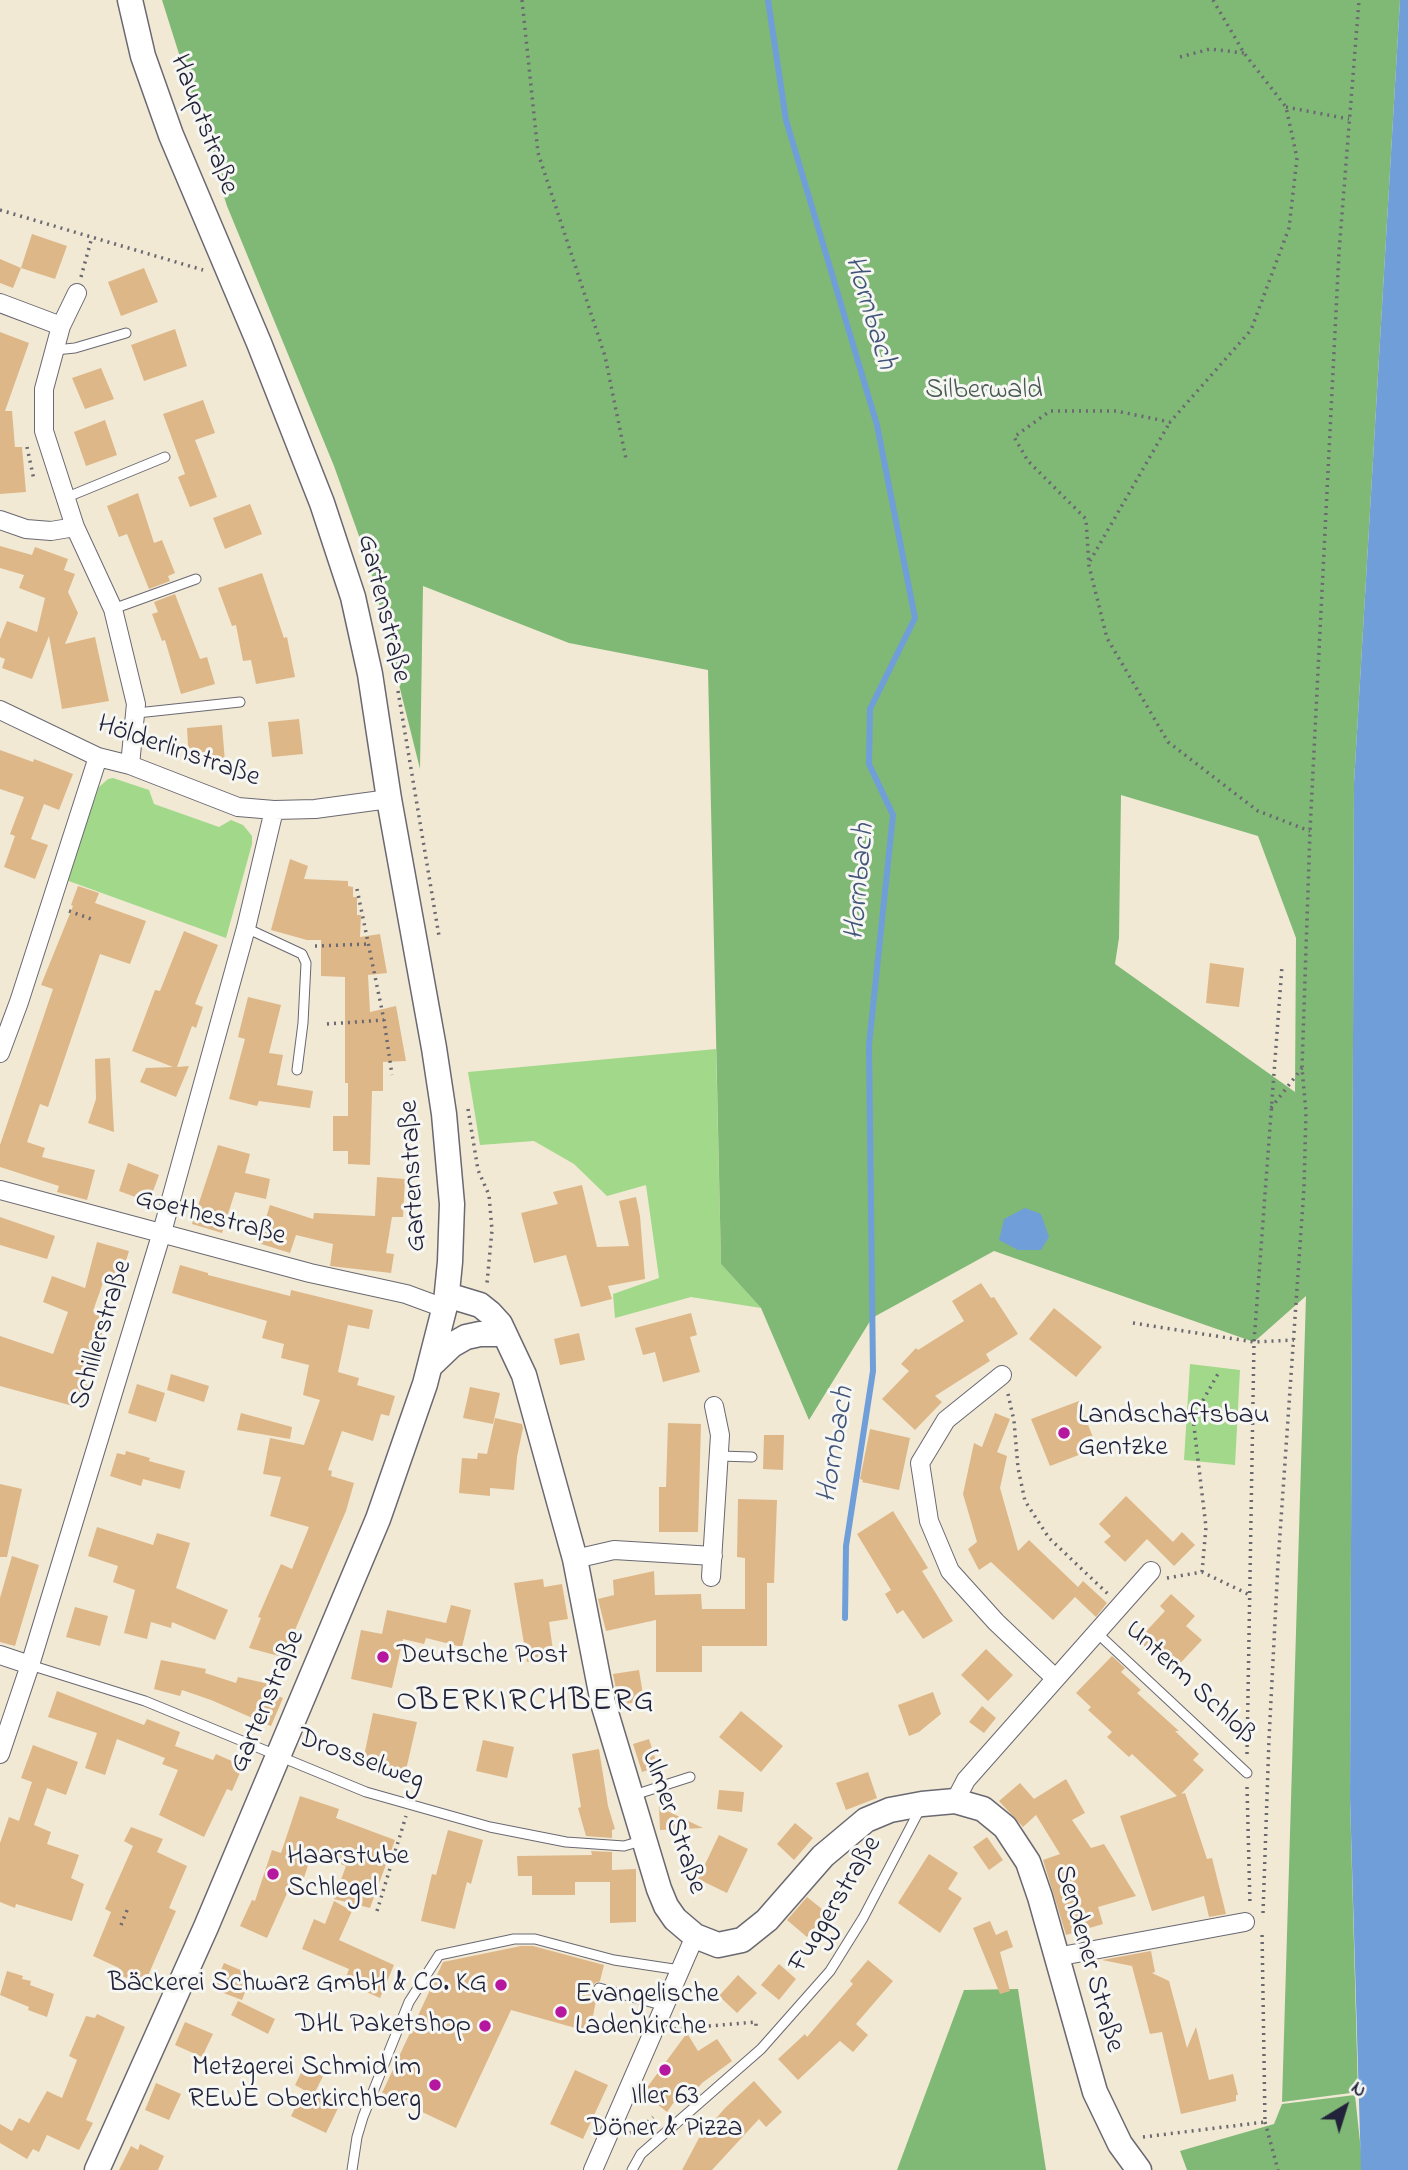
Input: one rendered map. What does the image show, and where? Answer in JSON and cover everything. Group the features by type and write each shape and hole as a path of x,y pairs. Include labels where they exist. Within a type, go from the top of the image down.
{"main road":[{"name":"Hauptstraße","path":"130,0 143,56 171,135 227,268"},
{"name":"Gartenstraße","path":"97,2170 206,1927 378,1519 430,1366 446,1302 453,1204 444,1115 370,674 353,597 322,503 227,268"},
{"name":"Ulmer Straße","path":"446,1302 495,1334 514,1351"},
{"name":"Ulmer Straße","path":"446,1302 480,1305 490,1313 500,1324 524,1375 575,1559 603,1703 643,1840 666,1906 675,1919 695,1936"},
{"path":"430,1366 452,1345 466,1337 495,1334"},
{"name":"Sendener Straße","path":"695,1936 718,1945 742,1940 767,1920 822,1856 866,1820 890,1810 922,1804 955,1801 983,1809 1005,1827 1028,1862 1041,1898 1094,2092 1129,2141 1139,2170"}],"street":[{"path":"77,293 61,326 44,389 44,430 75,527 113,609 137,713 130,765"},
{"path":"0,303 61,326"},
{"path":"0,520 26,529 51,531 75,527"},
{"name":"Hölderlinstraße","path":"0,710 99,757 130,765 239,807 315,810 389,799"},
{"path":"0,1053 8,1008 51,904 99,757"},
{"name":"Schillerstraße","path":"0,1754 30,1665 162,1232 246,928 274,810"},
{"name":"Goethestraße","path":"0,1191 310,1273 446,1302"},
{"path":"1002,1375 946,1420 920,1463 929,1521 950,1571 996,1622 1055,1678"},
{"path":"711,1577 720,1435 715,1406"},
{"path":"575,1559 614,1550 713,1556"},
{"name":"Unterm Schloß","path":"955,1801 967,1780 1150,1571"},
{"path":"0,1655 30,1665"},
{"path":"1056,1957 1245,1922"},
{"name":"Ulmer Straße","path":"593,2170 695,1936"}],"lane":[{"path":"55,350 75,348 126,333"},
{"path":"65,498 165,457"},
{"path":"113,609 196,579"},
{"path":"137,713 240,702"},
{"path":"246,928 302,954 306,963 297,1070"},
{"path":"719,1456 752,1457"},
{"name":"Unterm Schloß","path":"1096,1632 1247,1773"},
{"name":"Drosselweg","path":"30,1665 145,1701 366,1792 490,1828 566,1842 624,1846 643,1840"},
{"path":"630,1796 691,1777"},
{"name":"Fuggerstraße","path":"632,2170 641,2154 720,2082 761,2049 830,1971 863,1918 922,1804"},
{"path":"352,2170 363,2117 409,2002 439,1955 514,1939 535,1939 614,1960 680,1970"},
{"path":"598,1988 665,2006"}],"path":[{"path":"522,0 538,153 605,356 626,459"},
{"path":"1089,563 1171,421 1251,330 1289,228 1297,158 1286,107 1244,53 1213,0"},
{"path":"1278,2170 1265,2122 1262,1947 1268,1767 1278,1563 1304,1188 1306,1112 1302,1068 1310,831 1339,252 1359,0"},
{"path":"1180,57 1210,49 1244,53"},
{"path":"1286,107 1349,119"},
{"path":"0,210 212,273 227,268"},
{"path":"77,293 92,237"},
{"path":"1171,421 1116,411 1050,411 1014,437 1028,461 1086,519 1089,563 1107,638 1168,742 1258,811 1310,831"},
{"path":"357,889 384,1020 392,1075"},
{"path":"51,904 94,920"},
{"path":"302,954 313,946 368,944"},
{"path":"1245,1922 1251,1902 1247,1773 1254,1342 1282,966"},
{"path":"327,1024 384,1020"},
{"path":"1270,1110 1302,1068"},
{"path":"1133,1324 1254,1342 1294,1340"},
{"path":"1202,1572 1206,1527 1193,1418 1219,1372"},
{"path":"1002,1375 1010,1401 1018,1468 1026,1501 1049,1538 1120,1604"},
{"path":"1150,1571 1161,1579 1202,1572 1251,1595"},
{"path":"377,1911 410,1804"},
{"path":"121,1925 128,1908"},
{"path":"654,2031 756,2022"},
{"path":"1129,2141 1265,2122"}],"green space":[{"name":"Silberwald","path":"162,0 1400,0 1354,783 1350,1798 1358,2092 1282,2102 1306,1296 1254,1342 994,1251 872,1318 809,1420 761,1308 721,1264 708,670 569,643 423,586 420,769 369,564 334,466 227,206","holes":["1121,795 1258,836 1296,938 1295,1092 1115,964 1119,938"]},
{"path":"113,778 149,790 154,804 219,827 231,820 243,825 252,836 226,938 66,880 99,787"},
{"path":"716,1049 721,1264 761,1308 691,1297 615,1318 613,1294 659,1278 646,1185 607,1196 574,1164 534,1141 480,1145 468,1072"},
{"path":"1190,1364 1240,1370 1235,1465 1184,1460"},
{"path":"1018,1989 1046,2170 897,2170 964,1990"},
{"path":"1355,2095 1363,2170 1187,2170 1180,2151 1274,2124 1282,2104"}],"water":[{"path":"1400,0 1408,0 1408,2170 1361,2170 1350,1798 1354,783"},
{"path":"1025,1208 1041,1214 1049,1237 1041,1250 1018,1250 999,1240 1004,1219"}],"building":[{"path":"32,234 67,246 55,279 21,268"},
{"path":"0,259 21,268 13,288 0,283"},
{"path":"144,268 158,302 121,316 108,282"},
{"path":"175,329 187,366 144,381 131,345"},
{"path":"0,332 29,343 5,411 12,411 15,447 22,447 26,492 0,494"},
{"path":"101,368 114,399 85,409 72,378"},
{"path":"203,400 215,433 195,440 217,497 190,507 178,477 185,474 163,414"},
{"path":"105,420 117,455 86,466 74,432"},
{"path":"138,493 154,543 162,540 175,573 168,576 170,581 149,589 127,534 119,537 107,506"},
{"path":"250,504 262,534 225,549 213,518"},
{"path":"0,546 32,555 35,547 68,559 64,570 75,574 68,592 78,613 65,644 95,637 109,701 62,709 49,636 32,679 2,668 5,659 0,657 0,639 7,621 37,632 45,598 19,588 24,575 0,568"},
{"path":"262,573 284,638 287,637 295,677 256,684 251,660 243,661 236,625 232,626 218,588"},
{"path":"175,594 200,659 207,657 215,684 181,694 165,640 162,641 152,614 158,612 154,602"},
{"path":"299,719 303,754 272,757 268,722"},
{"path":"222,725 225,762 189,764 187,728"},
{"path":"0,750 73,774 59,810 44,804 31,839 48,845 35,879 4,867 15,836 10,834 24,797 0,789"},
{"path":"290,859 308,866 304,879 348,881 348,886 353,887 353,897 357,897 357,915 361,915 360,937 380,934 387,973 368,975 370,1012 396,1006 406,1061 383,1062 383,1091 372,1091 370,1165 348,1164 348,1151 333,1151 333,1116 348,1116 348,1083 345,1083 345,977 321,976 321,940 307,940 271,930"},
{"path":"78,886 99,893 95,903 146,921 130,964 100,954 48,1107 40,1104 27,1142 45,1148 42,1157 95,1170 87,1200 57,1192 59,1186 0,1167 0,1145 53,989 41,985 73,906 71,905"},
{"path":"184,931 218,945 195,1004 203,1007 196,1028 192,1026 177,1067 189,1066 176,1097 140,1082 146,1068 173,1067 132,1051 155,990 160,991"},
{"path":"1210,963 1244,968 1239,1007 1206,1003"},
{"path":"248,997 281,1005 269,1053 283,1055 277,1085 313,1091 310,1108 259,1101 257,1106 229,1099 245,1039 238,1037"},
{"path":"110,1058 114,1132 88,1123 96,1099 95,1059"},
{"path":"218,1145 250,1154 245,1173 270,1179 266,1199 235,1192 222,1233 192,1224"},
{"path":"128,1163 159,1175 149,1202 119,1191"},
{"path":"377,1177 405,1179 403,1217 392,1217 386,1253 394,1254 391,1273 330,1266 333,1244 296,1235 290,1253 258,1243 270,1205 313,1219 314,1213 375,1216"},
{"path":"582,1185 597,1247 629,1246 619,1201 636,1197 645,1279 608,1286 612,1299 581,1307 566,1255 534,1263 521,1213 558,1204 553,1192"},
{"path":"0,1217 55,1236 47,1259 0,1245"},
{"path":"97,1242 129,1251 120,1281 105,1277 93,1311 108,1316 84,1384 92,1386 86,1404 74,1401 73,1406 0,1386 0,1336 53,1354 68,1312 43,1302 52,1276 85,1288"},
{"path":"180,1265 290,1296 291,1290 373,1310 369,1329 348,1325 338,1372 359,1378 357,1385 395,1396 389,1416 381,1414 373,1441 342,1431 328,1470 332,1471 331,1476 354,1483 346,1511 292,1637 294,1638 286,1658 249,1648 261,1618 258,1617 281,1564 292,1569 309,1527 270,1516 281,1477 263,1474 270,1438 304,1445 320,1400 303,1395 309,1365 281,1358 284,1344 262,1338 267,1321 172,1293"},
{"path":"981,1283 991,1298 994,1297 1018,1334 986,1354 990,1361 935,1396 942,1402 915,1430 882,1399 909,1371 901,1364 916,1348 918,1350 964,1321 952,1301"},
{"path":"1054,1308 1102,1347 1076,1377 1029,1339"},
{"path":"691,1313 697,1335 690,1337 700,1372 663,1382 655,1352 643,1355 635,1328"},
{"path":"579,1333 585,1360 560,1365 554,1339"},
{"path":"171,1374 209,1386 204,1402 167,1390"},
{"path":"137,1384 165,1393 156,1422 128,1413"},
{"path":"470,1387 500,1393 493,1424 463,1418"},
{"name":"Landschaftsbau Gentzke","path":"1079,1401 1097,1448 1050,1466 1031,1419"},
{"path":"241,1413 292,1427 290,1439 237,1430"},
{"path":"995,1413 1010,1419 997,1452 1007,1456 1000,1488 1018,1551 1029,1540 1078,1587 1083,1581 1107,1603 1096,1617 1075,1597 1053,1620 991,1562 979,1570 968,1549 977,1542 963,1494 974,1443 982,1447"},
{"path":"495,1418 522,1424 514,1490 490,1488 490,1496 459,1493 462,1458 477,1459 478,1453 487,1454"},
{"path":"668,1423 701,1424 698,1532 659,1532 659,1487 666,1487"},
{"path":"870,1429 910,1438 899,1490 862,1482 860,1479"},
{"path":"764,1435 784,1435 783,1470 763,1469"},
{"path":"126,1451 185,1471 180,1489 143,1479 141,1486 110,1476 117,1453 125,1455"},
{"path":"0,1484 22,1489 7,1557 0,1557"},
{"path":"1126,1496 1173,1542 1182,1532 1195,1545 1174,1566 1147,1539 1125,1562 1104,1542 1111,1536 1099,1524"},
{"path":"738,1499 777,1500 774,1583 767,1583 767,1646 702,1646 702,1672 656,1672 656,1620 606,1631 598,1599 614,1595 613,1580 654,1571 655,1595 701,1594 702,1609 745,1609 745,1558 737,1557"},
{"path":"893,1511 928,1568 922,1571 953,1621 923,1639 903,1610 897,1614 885,1594 891,1590 857,1534"},
{"path":"97,1527 153,1545 157,1533 190,1543 176,1588 228,1610 215,1640 172,1622 171,1628 151,1622 147,1639 124,1633 135,1590 113,1582 118,1566 88,1556"},
{"path":"12,1556 39,1565 15,1646 0,1642 0,1598"},
{"path":"543,1579 544,1587 562,1584 568,1619 549,1622 554,1657 527,1662 514,1583"},
{"path":"1171,1594 1195,1616 1186,1626 1202,1640 1172,1672 1138,1640 1165,1611 1160,1606"},
{"path":"451,1605 471,1610 462,1647 426,1638 424,1644 403,1639 392,1688 351,1679 361,1630 382,1634 387,1610 446,1623"},
{"path":"75,1607 108,1616 100,1646 66,1637"},
{"path":"986,1649 1013,1675 988,1701 961,1675"},
{"path":"1112,1656 1125,1668 1121,1672 1141,1690 1137,1693 1179,1731 1175,1731 1199,1754 1193,1760 1204,1770 1181,1794 1185,1793 1207,1859 1212,1858 1226,1914 1209,1917 1204,1896 1152,1911 1120,1816 1177,1796 1132,1754 1129,1757 1107,1737 1112,1732 1088,1710 1091,1707 1076,1693"},
{"path":"161,1660 206,1669 205,1673 236,1683 238,1677 274,1685 271,1693 283,1698 271,1726 182,1690 180,1696 154,1689"},
{"path":"639,1670 644,1701 619,1705 613,1674"},
{"path":"57,1691 144,1725 147,1719 180,1732 175,1746 213,1760 216,1754 243,1766 232,1791 227,1789 204,1837 159,1815 178,1770 162,1764 165,1758 117,1739 105,1775 85,1768 97,1733 48,1717"},
{"path":"933,1692 941,1714 919,1732 909,1736 898,1705"},
{"path":"982,1706 996,1718 984,1733 969,1722"},
{"path":"741,1711 783,1746 761,1772 719,1737"},
{"path":"373,1713 417,1722 406,1770 363,1761"},
{"path":"649,1739 658,1767 642,1772 633,1744"},
{"path":"483,1740 514,1747 507,1778 476,1771"},
{"path":"33,1745 78,1762 66,1795 47,1788 34,1825 51,1832 47,1844 79,1855 71,1878 84,1884 72,1921 16,1904 15,1908 0,1902 0,1843 9,1817 19,1821 32,1782 21,1778"},
{"path":"599,1749 608,1806 615,1829 612,1830 612,1838 586,1836 578,1808 581,1807 572,1754"},
{"path":"868,1772 877,1798 846,1810 836,1783"},
{"path":"1066,1779 1085,1813 1072,1820 1091,1848 1104,1844 1136,1896 1098,1907 1103,1924 1066,1935 1043,1860 1060,1854 1036,1815 1023,1827 999,1801 1020,1783 1034,1799"},
{"path":"719,1790 744,1792 742,1812 717,1809"},
{"path":"300,1796 339,1809 336,1818 395,1840 370,1908 334,1899 346,1866 312,1853 299,1893 289,1889 267,1938 240,1926 252,1900 255,1901 272,1850 281,1853"},
{"path":"659,1807 703,1828 660,1830"},
{"path":"795,1823 813,1838 794,1860 777,1844"},
{"path":"131,1827 163,1839 157,1852 187,1866 169,1908 176,1911 144,1985 117,1974 119,1968 93,1956 111,1912 105,1909 133,1846 124,1841"},
{"path":"448,1830 483,1840 471,1884 467,1882 455,1929 421,1921 432,1874 436,1875"},
{"path":"719,1835 748,1849 727,1893 698,1879"},
{"path":"987,1837 1003,1860 989,1870 973,1847"},
{"path":"591,1851 612,1852 612,1870 636,1869 636,1922 610,1923 610,1882 575,1882 575,1895 532,1895 532,1876 518,1876 517,1856 592,1855"},
{"path":"929,1854 958,1873 948,1889 962,1898 940,1933 898,1903"},
{"path":"807,1897 827,1913 807,1937 787,1920"},
{"path":"334,1901 352,1911 339,1940 394,1965 380,1998 344,1982 349,1969 302,1949 314,1919 325,1924"},
{"path":"990,1921 996,1935 1007,1930 1013,1947 1000,1952 1010,1991 1000,1994 973,1928"},
{"path":"521,1946 533,1946 604,1965 600,1981 592,1987 597,1995 590,2032 511,2010 456,2128 382,2093 443,1962"},
{"path":"1151,1951 1155,1972 1152,1973 1169,1981 1187,2048 1196,2027 1209,2080 1233,2074 1238,2095 1236,2101 1181,2114 1162,2032 1150,2034 1132,1966 1102,1960"},
{"path":"868,1960 893,1981 856,2024 868,2035 853,2052 840,2041 798,2080 778,2059 805,2034 807,2037 853,1984 850,1981"},
{"path":"224,1963 252,1975 242,2000 213,1989"},
{"path":"779,1964 796,1979 779,2000 761,1985"},
{"path":"7,1971 23,1976 22,1979 31,1981 30,1985 54,1994 47,2017 0,1995"},
{"path":"738,1975 757,1993 737,2013 719,1996"},
{"path":"238,2001 275,2019 268,2034 231,2015"},
{"path":"97,2014 125,2027 86,2120 93,2123 79,2150 47,2135 39,2152 33,2149 27,2159 0,2143 0,2124 12,2131 19,2118 29,2123 47,2091 62,2098 77,2060 69,2056 86,2016 95,2018"},
{"path":"185,2022 213,2034 202,2057 175,2045"},
{"path":"687,2033 698,2051 717,2039 732,2061 696,2090 687,2084 667,2112 643,2093"},
{"path":"304,2067 323,2076 316,2090 341,2102 326,2133 291,2116 304,2090 295,2085"},
{"path":"575,2070 608,2085 583,2139 550,2124"},
{"path":"754,2081 782,2112 766,2127 759,2119 712,2170 682,2170 699,2138 725,2108"},
{"path":"156,2083 181,2094 169,2120 145,2110"},
{"path":"140,2144 164,2156 158,2170 119,2170 131,2146 138,2150"}],"waterway":[{"name":"Hornbach","path":"768,0 786,120 877,425 915,618 870,709 869,764 893,815 869,1045 873,1371 846,1546 845,1618"}],"place":[{"name":"Landschaftsbau Gentzke","path":"1064,1433"},
{"name":"Deutsche Post","path":"383,1657"},
{"name":"Haarstube Schlegel","path":"273,1874"},
{"name":"Bäckerei Schwarz GmbH & Co. KG","path":"501,1985"},
{"name":"Evangelische Ladenkirche","path":"561,2012"},
{"name":"DHL Paketshop","path":"485,2026"},
{"name":"Iller 63 Döner & Pizza","path":"665,2070"},
{"name":"Metzgerei Schmid im REWE Oberkirchberg","path":"435,2085"}],"district":[{"name":"OBERKIRCHBERG","path":"526,1704"}]}
